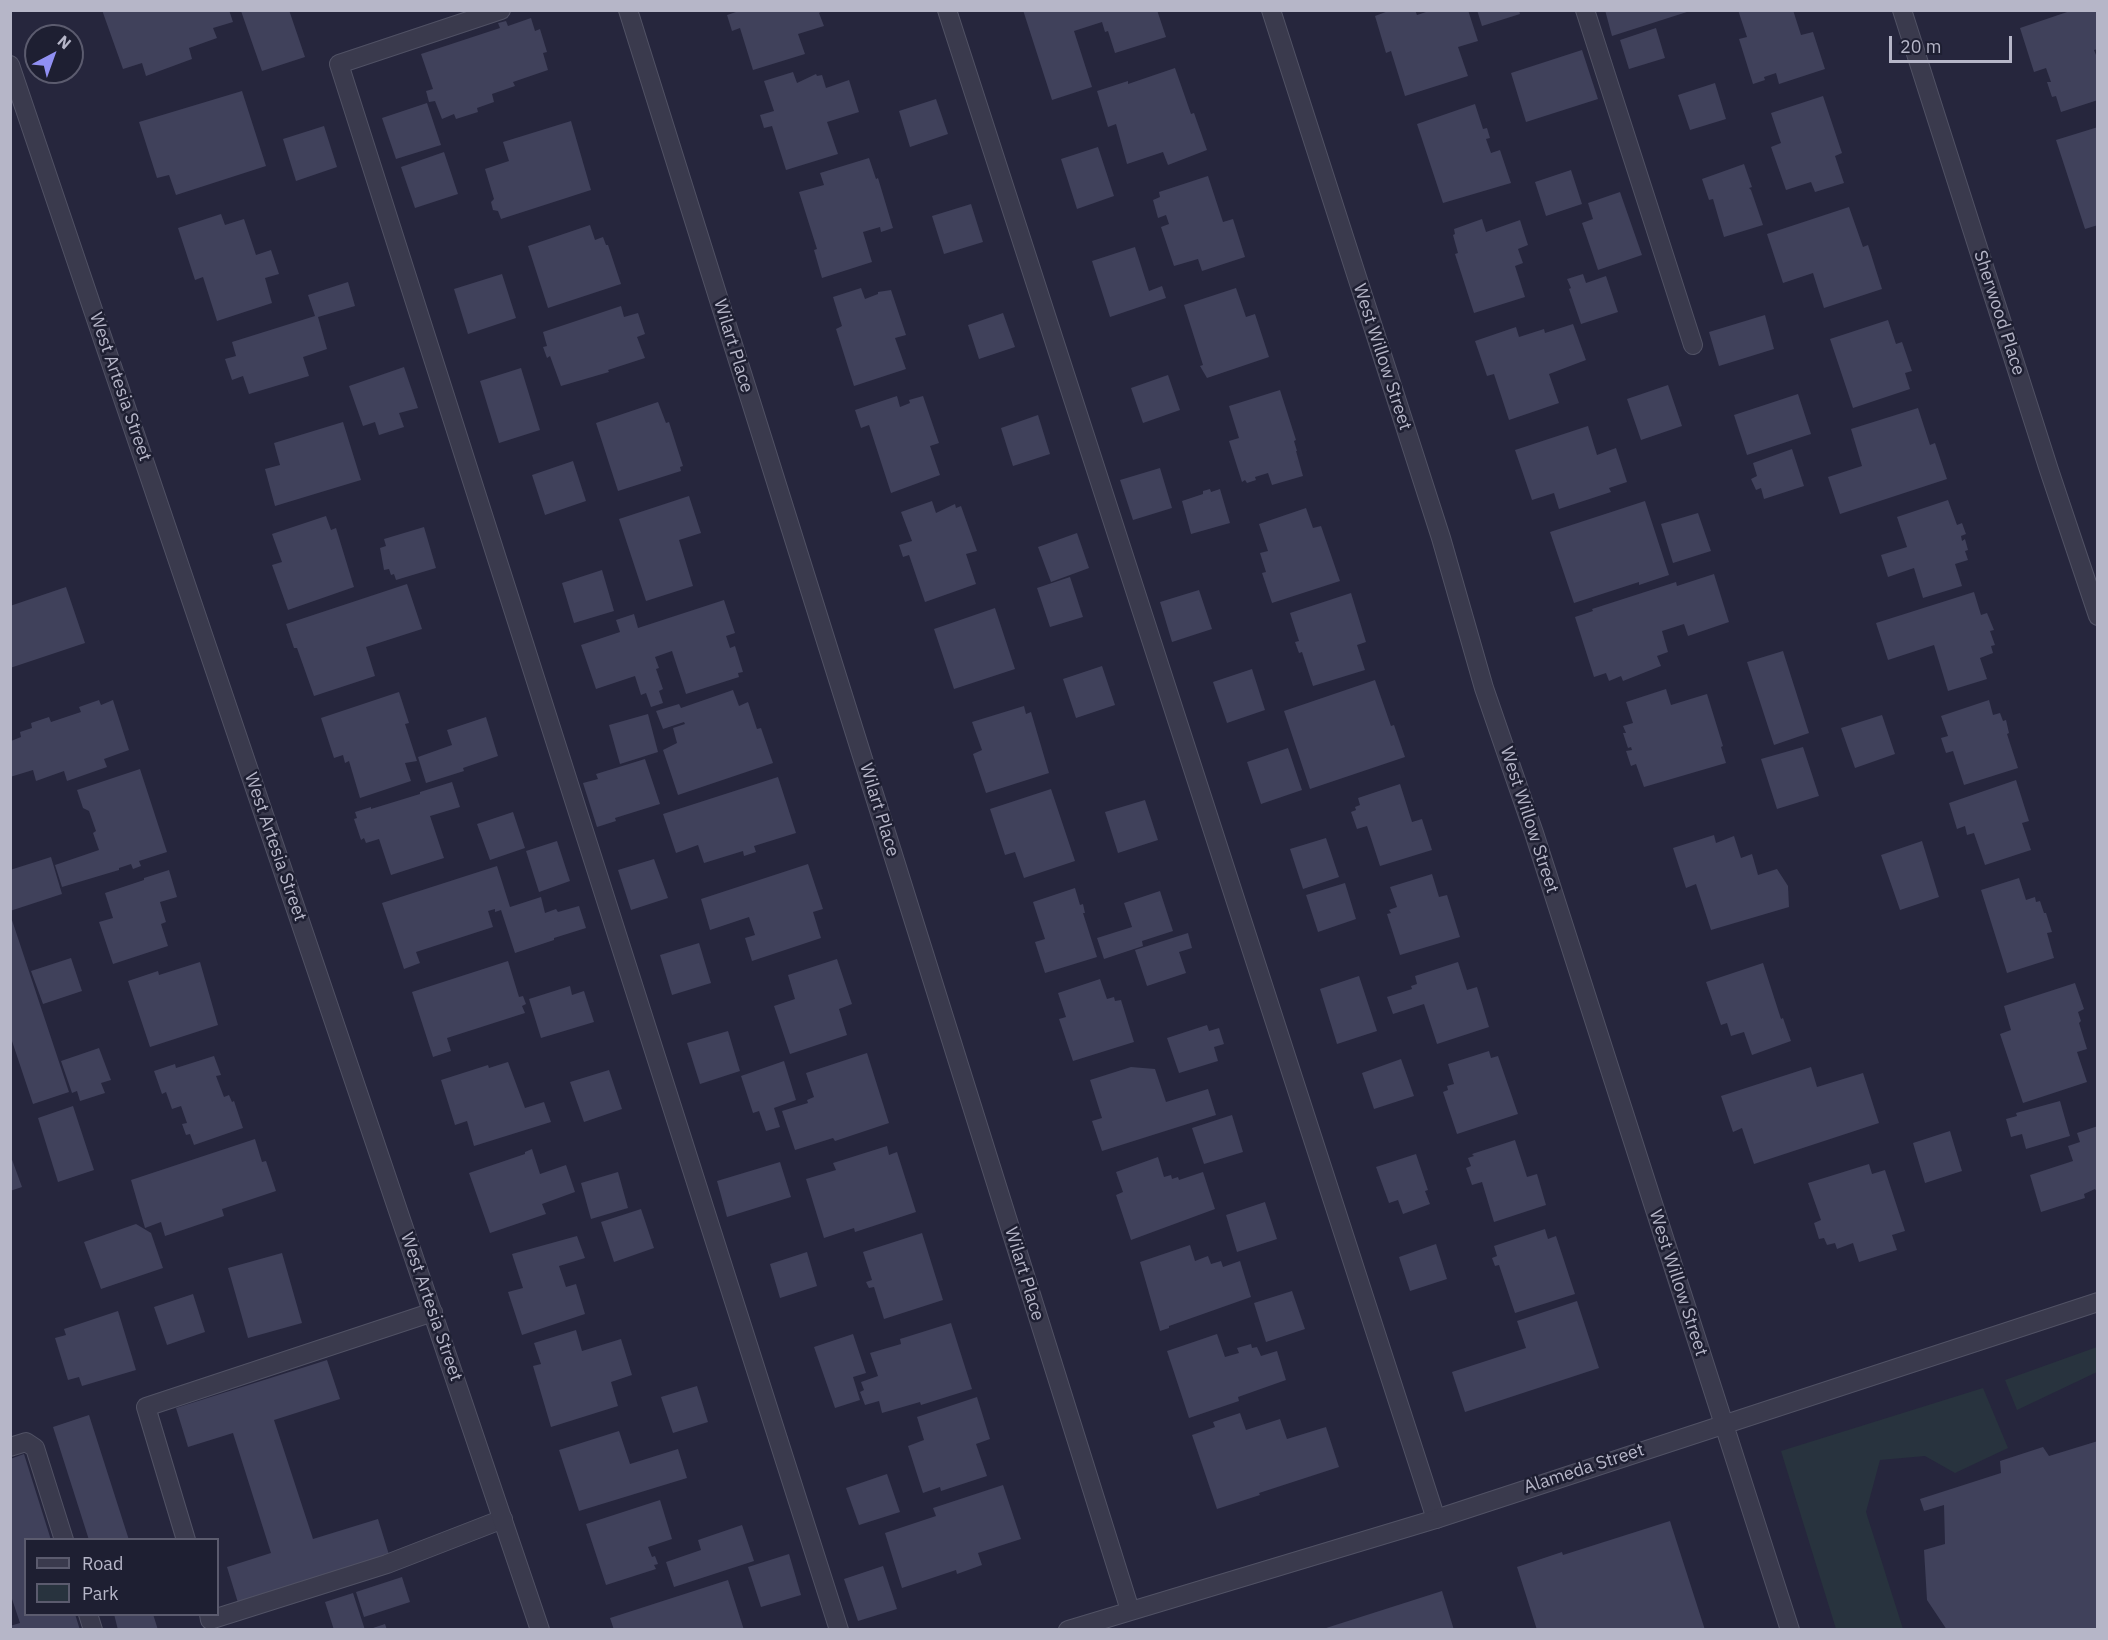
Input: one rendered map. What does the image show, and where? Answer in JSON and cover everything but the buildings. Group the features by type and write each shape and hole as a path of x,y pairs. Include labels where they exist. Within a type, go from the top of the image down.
{"street":[{"path":"501,10 339,64 839,1629"},
{"name":"Wilart Place","path":"628,10 1130,1610"},
{"path":"947,10 1436,1519"},
{"name":"West Willow Street","path":"1271,10 1441,538 1485,688 1534,833 1790,1629"},
{"path":"1585,10 1693,345"},
{"name":"Sherwood Place","path":"1902,10 2097,616"},
{"name":"West Artesia Street","path":"10,65 540,1629"},
{"name":"Alameda Street","path":"1068,1629 1436,1519 2097,1302"},
{"path":"186,1538 146,1407 433,1312"},
{"path":"10,1447 26,1442 35,1448 64,1538"},
{"path":"209,1616 210,1620 387,1564 503,1519"}],"green space":[{"path":"2097,1347 2097,1372 2017,1410 2005,1380"},
{"path":"1983,1388 2008,1448 1955,1473 1925,1456 1880,1460 1866,1512 1903,1629 1836,1629 1781,1451"}]}
